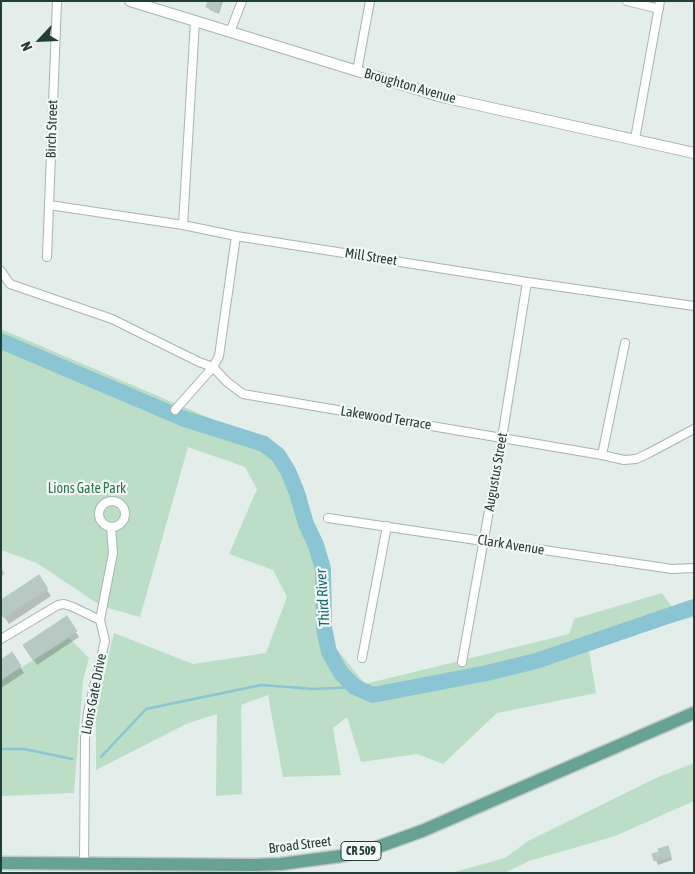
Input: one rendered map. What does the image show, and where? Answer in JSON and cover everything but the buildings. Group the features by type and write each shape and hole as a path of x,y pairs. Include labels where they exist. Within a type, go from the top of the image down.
{"main road":[{"name":"Broad Street","path":"8,866 84,863 272,864 310,861 372,849 422,831 694,713"}],"street":[{"name":"Birch Street","path":"48,257 48,205 57,1"},
{"path":"230,32 242,1"},
{"path":"357,71 370,1"},
{"path":"628,1 659,5 635,139"},
{"name":"Broughton Avenue","path":"135,2 442,97 694,152"},
{"path":"183,225 195,21"},
{"name":"Mill Street","path":"48,205 183,225 236,236 526,282 694,306"},
{"path":"175,410 213,367 219,356 236,236"},
{"path":"1,271 10,284 112,319 213,367"},
{"name":"Augustus Street","path":"462,662 502,438 526,282"},
{"path":"602,454 625,343"},
{"name":"Lakewood Terrace","path":"213,367 227,382 243,394 602,454 624,460 636,459 694,429"},
{"name":"Clark Avenue","path":"328,518 672,569 694,568"},
{"path":"362,658 387,526"},
{"name":"Lions Gate Drive","path":"84,863 85,739 88,712 104,640 100,620 113,553 111,527"},
{"path":"1,638 58,605 64,604 73,607 100,620"}],"green space":[{"name":"Lions Gate Park","path":"1,329 282,449 330,563 331,642 365,684 569,634 574,619 662,593 672,607 694,599 694,617 588,645 596,693 497,713 443,764 417,754 361,762 347,717 333,728 341,775 283,777 268,695 241,705 242,794 216,796 217,714 186,724 96,770 96,708 114,633 193,664 266,653 287,597 273,570 229,554 257,489 245,467 188,447 140,617 101,606 37,563 1,550"},
{"path":"69,638 89,658 83,681 74,793 1,796 1,680"},
{"path":"694,763 694,801 615,836 529,861 504,873 451,873 505,858 528,841 656,778"}],"waterway":[{"name":"Third River","path":"1,341 182,418 264,444 278,455 288,471 297,493 306,524 316,545 323,569 324,628 329,652 341,673 355,687 373,695 487,673 536,661 694,607"},
{"path":"101,757 146,709 261,685 314,689 355,687"},
{"path":"1,749 24,749 72,759"}]}
